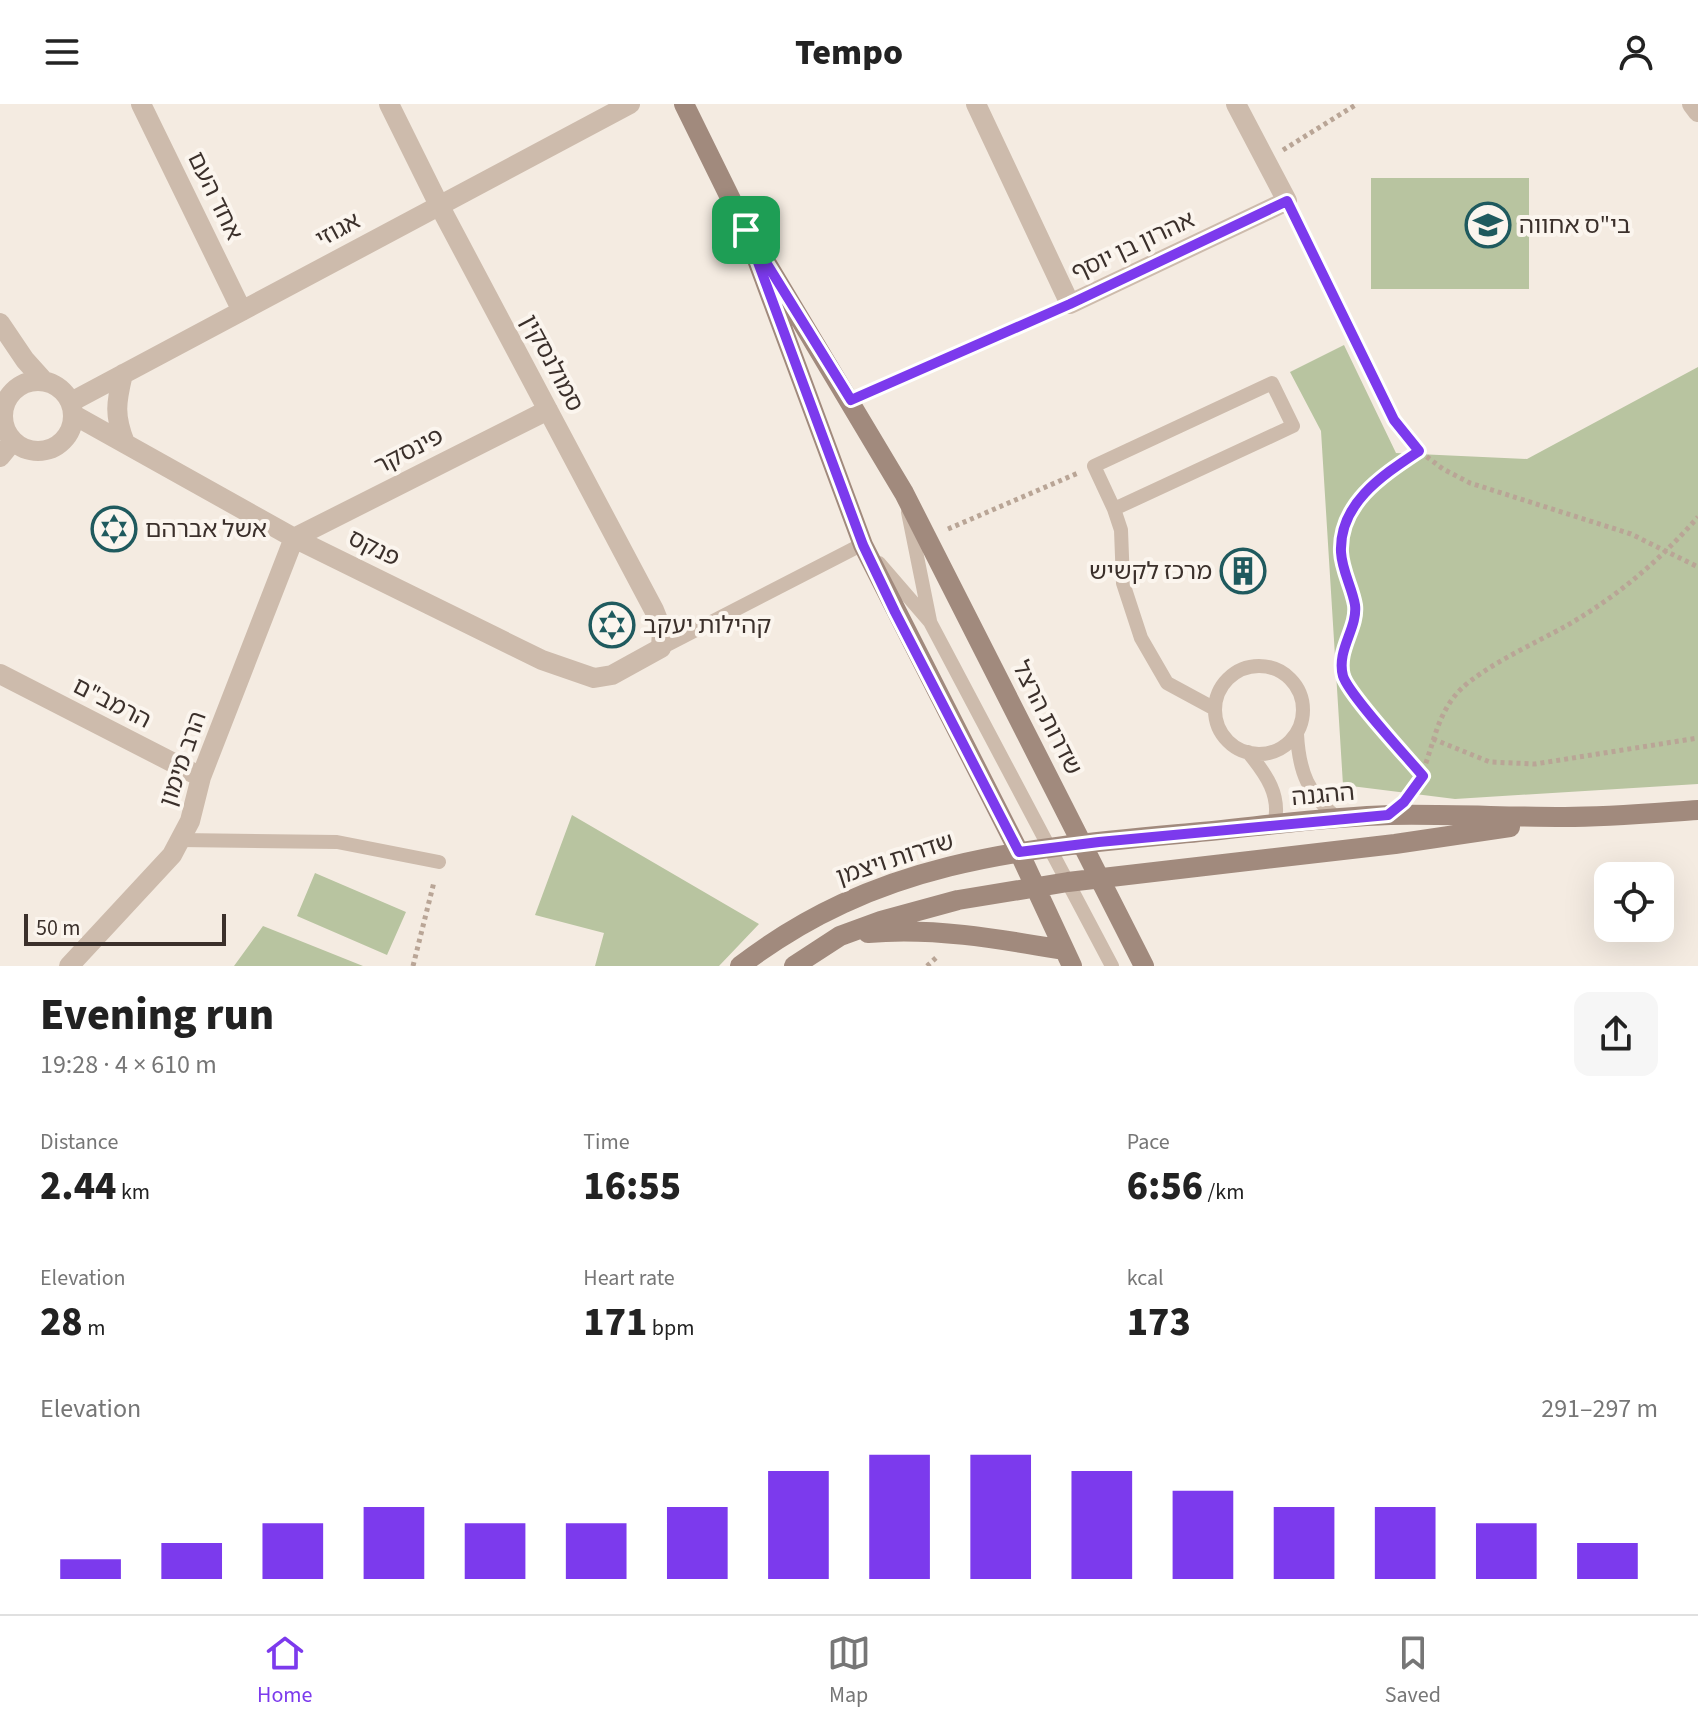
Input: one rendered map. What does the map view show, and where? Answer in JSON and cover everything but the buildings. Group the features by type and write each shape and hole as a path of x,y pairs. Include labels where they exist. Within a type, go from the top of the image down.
{"main road":[{"name":"שדרות הרצל","path":"684,104 746,230 851,400 904,493 1144,966"},
{"name":"שדרות הרצל","path":"746,230 860,546 1019,852 1068,958"},
{"name":"ההגנה","path":"1082,843 1388,815 1569,817 1698,810"},
{"name":"ההגנה","path":"1100,878 1395,844 1569,817"},
{"name":"שדרות ויצמן","path":"740,966 771,942 867,891 938,868 1082,843"},
{"path":"794,966 840,936 918,910 1035,886 1100,878"},
{"path":"840,936 917,932 987,938 1068,958"}],"street":[{"name":"אחד העם","path":"141,104 242,311"},
{"name":"סמולנסקין","path":"389,104 439,205 654,610 662,630 661,648"},
{"name":"אגוזי","path":"72,409 123,374 630,104"},
{"name":"אהרון בן יוסף","path":"976,104 1070,304 1287,201"},
{"path":"1236,104 1287,201"},
{"path":"1692,104 1698,112"},
{"path":"0,323 25,360 43,380 54,384 72,409 72,428 66,438 48,450 6,449 1,412 5,402 11,391 21,384 43,380"},
{"path":"123,374 116,403 116,421 125,443"},
{"name":"פנקס","path":"72,409 125,443 294,538 542,660 594,678 612,675 661,648"},
{"name":"פינסקר","path":"294,538 548,410"},
{"name":"הרב מימון","path":"69,966 172,855 190,821 201,777 294,538"},
{"name":"הרמב\"ם","path":"0,674 201,777"}],"lane":[{"path":"1114,509 1293,426 1272,383 1094,466 1121,530 1123,583 1141,638 1167,683 1215,709"},
{"name":"שדרות הרצל","path":"904,493 930,622"},
{"name":"שדרות הרצל","path":"860,546 930,622 1112,966"},
{"path":"661,648 860,546"},
{"path":"1252,666 1277,669 1290,677 1304,705 1297,734 1286,745 1272,752 1248,752 1234,746 1223,735 1215,709 1218,694 1226,681 1252,666"},
{"path":"1297,734 1303,774 1309,790 1338,819"},
{"path":"1248,752 1268,779 1276,798 1278,812 1274,825"},
{"path":"180,840 298,839 337,842 439,862"}],"path":[{"path":"1266,160 1357,104"},
{"path":"1287,201 1394,420 1419,451 1443,469 1470,483 1608,526 1698,567"},
{"path":"851,400 1070,304"},
{"path":"1419,451 1382,475 1353,506 1345,522 1341,551 1345,577 1355,607 1349,636 1343,646 1343,676 1423,776"},
{"path":"927,538 1094,466"},
{"path":"1388,815 1404,802 1423,776 1437,723 1462,689 1500,662 1570,624 1627,587 1667,552 1698,517"},
{"path":"1433,739 1490,762 1535,764 1698,738"},
{"path":"413,966 439,862"}],"green space":[{"path":"1371,178 1529,178 1529,289 1371,289"},
{"path":"1344,345 1396,453 1527,459 1698,367 1698,784 1455,799 1343,785 1321,431 1290,372"},
{"path":"572,815 759,924 719,966 595,966 604,933 535,915"},
{"path":"315,873 406,912 387,955 297,916"},
{"path":"263,926 363,966 234,966"}],"place":[{"name":"בי\"ס אחווה","path":"1488,225"},
{"name":"אשל אברהם","path":"114,529"},
{"name":"מרכז לקשיש","path":"1243,571"},
{"name":"קהילות יעקב","path":"612,625"}],"route":[{"path":"1287,201 1394,420 1419,451 1382,475 1353,506 1345,522 1341,551 1345,577 1355,607 1349,636 1343,646 1343,676 1423,776 1404,802 1388,815 1019,852 863,545 746,230 851,400 1070,304 1287,201"}]}
